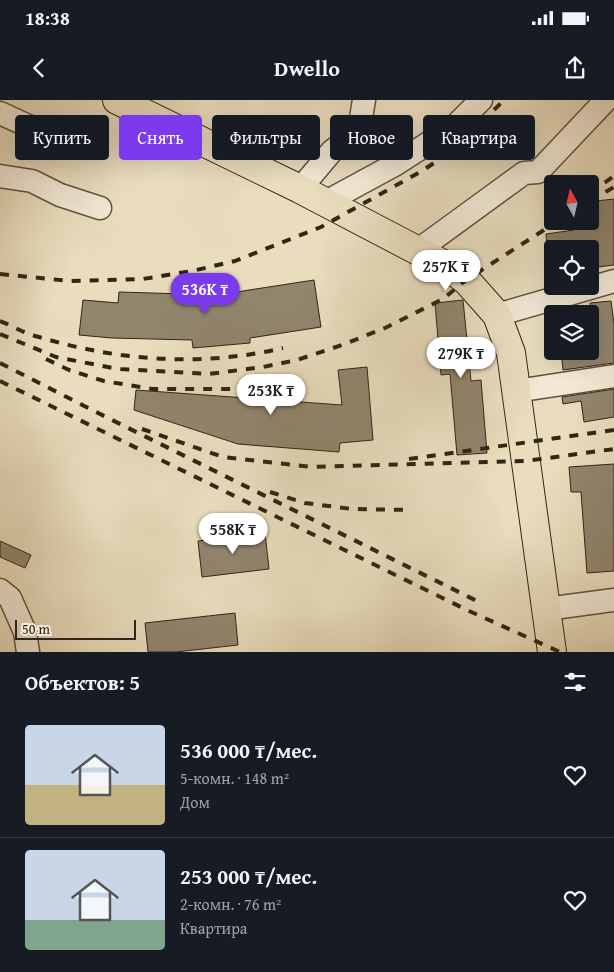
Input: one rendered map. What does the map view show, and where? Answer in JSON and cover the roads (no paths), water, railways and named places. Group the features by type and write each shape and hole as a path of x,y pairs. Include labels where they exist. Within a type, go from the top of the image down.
{"main road":[{"path":"117,100 300,188 445,265 466,280 497,315 511,353 552,652"}],"street":[{"path":"300,188 332,151 352,136 360,124 364,100"},
{"path":"326,202 396,164 455,126 481,100"},
{"path":"418,251 524,173 538,172 606,100"},
{"path":"0,114 15,121"},
{"path":"0,176 32,181 60,195 100,208"},
{"path":"497,315 614,281"},
{"path":"516,391 614,376"},
{"path":"0,590 10,598 25,632 28,652"},
{"path":"546,609 614,600"}],"railway":[{"path":"0,274 70,281 143,279 192,271 235,261 321,227 422,171 456,148 504,100"},
{"path":"599,187 614,176"},
{"path":"599,196 614,187"},
{"path":"0,334 56,357 118,369 209,374 263,367 297,360 385,328 443,299 466,280 544,230"},
{"path":"0,321 29,334 69,345 99,352 161,359 222,358 283,348"},
{"path":"46,359 69,370 104,381 152,389 286,389"},
{"path":"0,363 481,603"},
{"path":"0,381 469,611 560,652"},
{"path":"142,429 223,457 312,467 526,461 614,449"},
{"path":"409,459 614,430"},
{"path":"270,492 305,503 352,509 411,510"}]}
